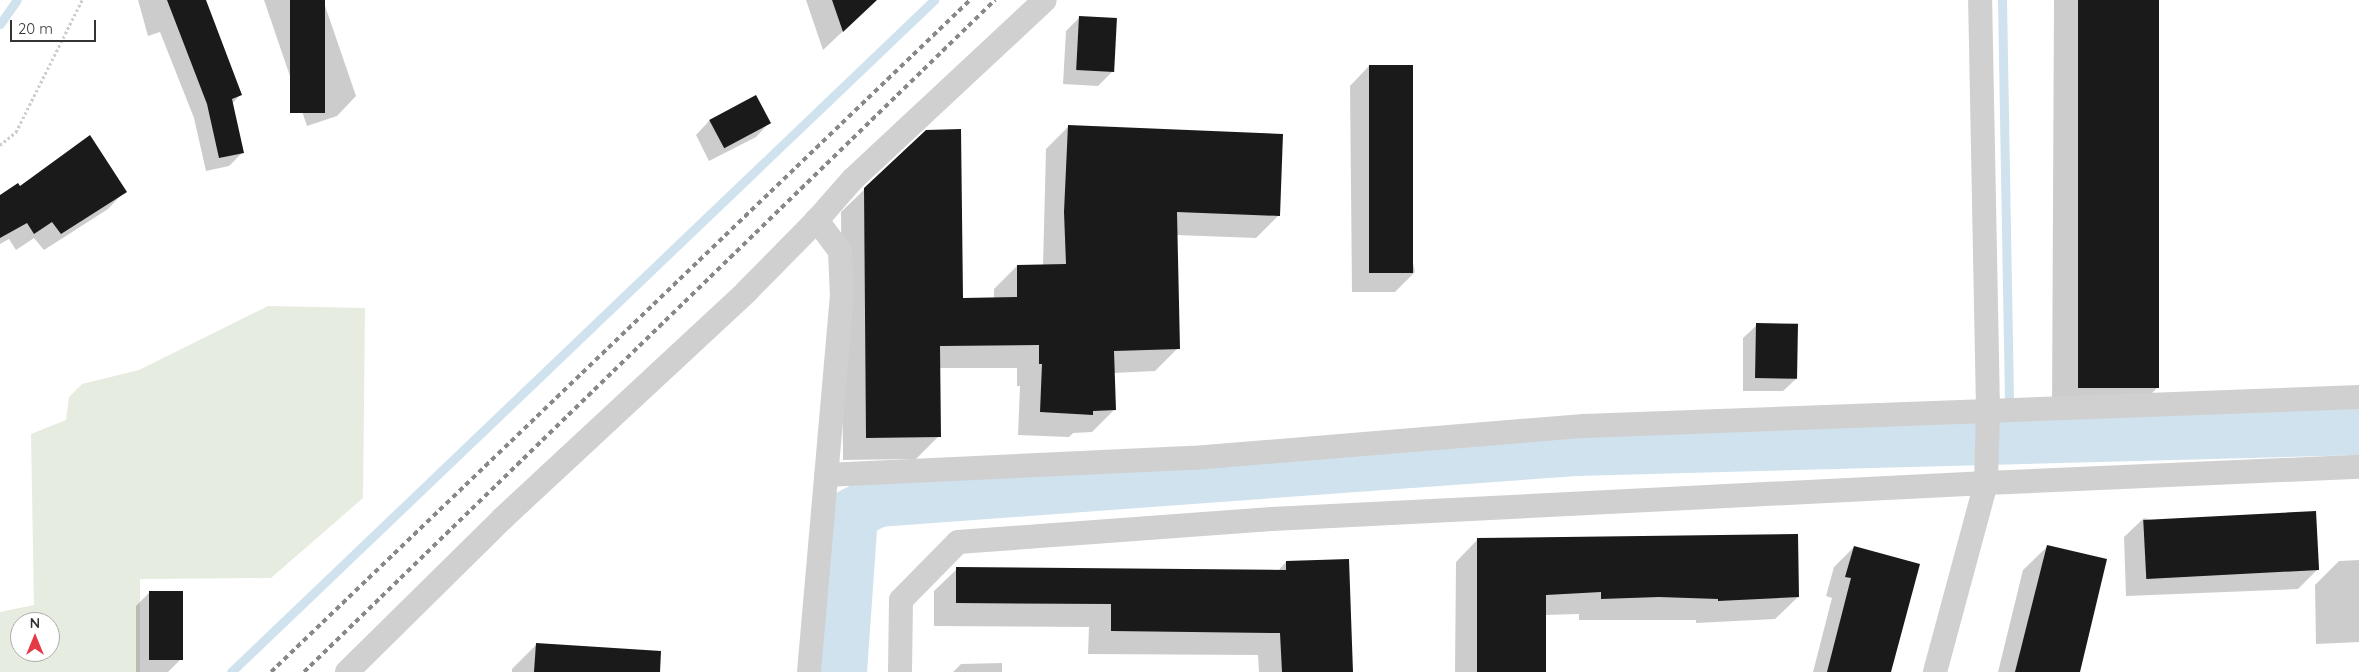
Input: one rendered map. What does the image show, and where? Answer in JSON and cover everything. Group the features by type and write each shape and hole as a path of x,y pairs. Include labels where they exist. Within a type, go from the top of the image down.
{"street":[{"path":"347,672 502,519 748,291 817,220 853,179 1044,0"},
{"path":"1935,672 1986,483 1988,410 1980,0"},
{"path":"809,672 842,296 840,251 817,220"},
{"path":"826,475 1193,458 1584,426 2359,397"},
{"path":"900,672 901,600 958,542 1272,519 1986,483 2359,467"}],"path":[{"path":"0,145 16,132 82,0"}],"shaded area":[{"path":"268,306 365,308 363,498 271,578 140,579 140,672 0,672 0,612 34,605 31,434 66,420 69,397 82,384 139,370"}],"building":[{"path":"167,0 206,0 242,95 232,99 244,153 219,158 207,104"},
{"path":"290,0 325,0 325,113 290,113"},
{"path":"832,0 877,0 843,32"},
{"path":"2078,0 2159,0 2159,388 2078,388"},
{"path":"1079,16 1117,18 1114,72 1076,70"},
{"path":"1369,65 1413,65 1413,273 1369,273"},
{"path":"756,95 771,123 724,148 709,120"},
{"path":"1068,125 1283,134 1280,216 1177,212 1180,349 1114,351 1116,410 1093,411 1093,415 1040,412 1042,364 1039,364 1039,345 940,346 941,437 866,438 864,188 926,130 961,129 963,298 1017,297 1017,265 1066,264 1064,212"},
{"path":"90,135 127,192 61,234 52,222 34,234 27,223 0,238 0,195 18,183 20,186"},
{"path":"1756,323 1798,324 1797,379 1755,378"},
{"path":"2316,511 2319,570 2146,579 2143,520"},
{"path":"1798,534 1799,597 1718,601 1718,599 1659,597 1601,599 1601,592 1546,595 1546,672 1477,672 1477,538"},
{"path":"2047,545 2107,559 2080,672 2015,672"},
{"path":"1854,546 1920,564 1891,672 1827,672 1851,578 1845,577"},
{"path":"1349,559 1353,672 1282,672 1280,633 1111,631 1111,604 956,603 956,567 1286,570 1286,561"},
{"path":"149,591 183,591 183,660 149,660"},
{"path":"536,643 661,651 660,672 534,672"}],"waterway":[{"path":"0,24 17,0"},
{"path":"231,672 934,0"},
{"path":"2002,0 2010,440"},
{"path":"841,672 852,514 877,501 1575,450 2359,429"}],"railway":[{"path":"271,672 970,0"},
{"path":"304,672 995,0"}]}
